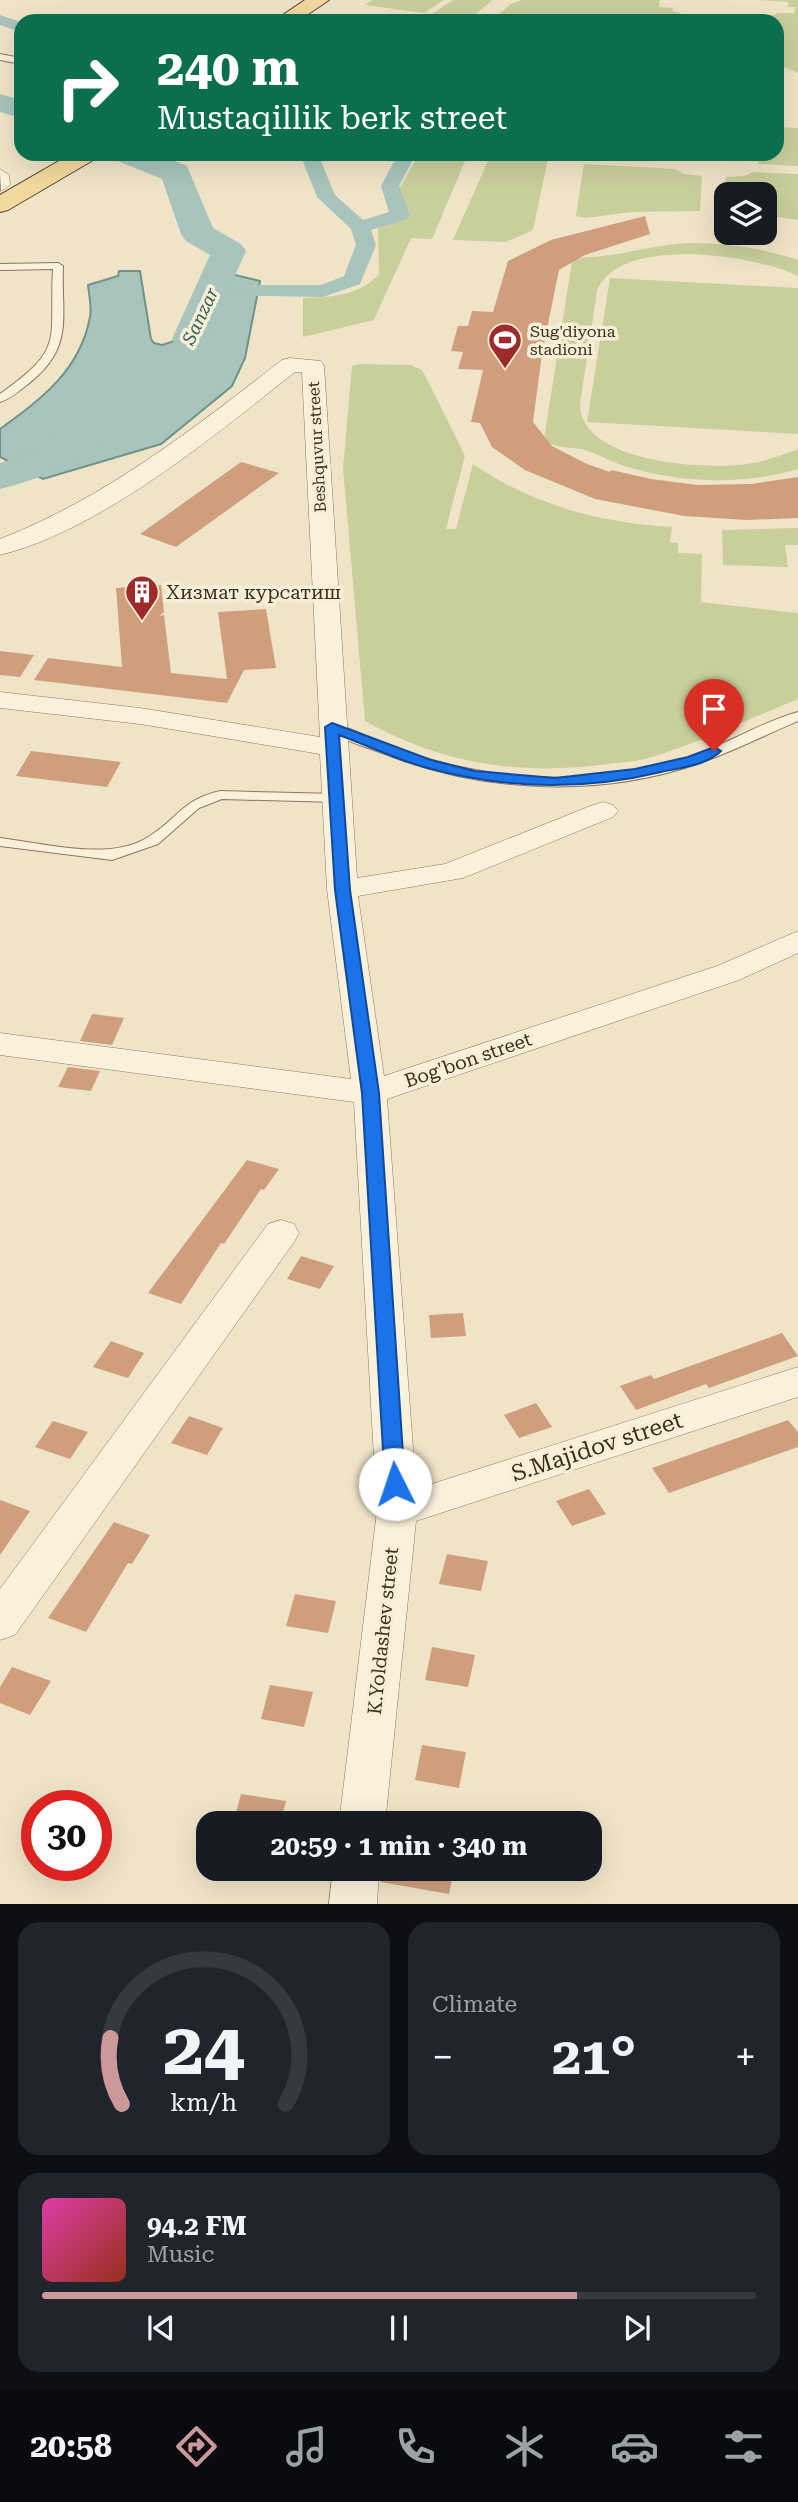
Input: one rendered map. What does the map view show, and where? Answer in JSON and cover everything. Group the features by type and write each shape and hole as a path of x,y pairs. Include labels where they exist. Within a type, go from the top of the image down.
{"main road":[{"path":"300,14 328,2"},
{"path":"4,188 45,161"},
{"path":"4,188 70,161"}],"street":[{"name":"Beshquvur street","path":"0,548 40,534 172,457 289,365 313,366 332,738"},
{"path":"0,700 332,738"},
{"name":"K.Yoldashev street","path":"332,738 342,890 370,1093 397,1511 363,1811"},
{"path":"342,890 452,872 603,811"},
{"name":"Bog'bon street","path":"0,1044 370,1093 728,973 798,941"},
{"path":"0,1622 281,1233"},
{"name":"S.Majidov street","path":"397,1511 798,1382"},
{"path":"352,1903 355,1881"}],"lane":[{"path":"0,267 58,266 55,294 58,325 54,351 30,377 0,399"},
{"path":"332,738 475,775 555,782 635,774 693,760 798,716"},
{"path":"0,842 112,856 152,841 194,805 219,795 336,798"}],"green space":[{"path":"372,0 444,0 424,13 365,5"},
{"path":"453,0 493,0 475,14 432,14"},
{"path":"522,0 660,0 659,7 673,8 673,11 682,14 499,14 511,4"},
{"path":"758,0 798,0 798,73 784,67 784,14 776,14 794,13 795,7 788,7 788,2"},
{"path":"784,127 798,128 798,166 758,164 758,161 784,161"},
{"path":"415,161 465,161 432,239 411,238 374,320 303,337 303,298 334,296 354,291 379,274 379,223 406,213 407,207 399,189"},
{"path":"488,161 548,161 533,230 506,242 453,240"},
{"path":"584,164 675,169 684,174 702,176 700,211 631,212 586,218 576,216"},
{"path":"753,172 798,174 798,220 777,217 777,182 726,182 726,177 744,176"},
{"path":"714,244 771,252 798,260 798,276 752,261 690,254 659,256 632,262 610,273 597,291 580,404 586,424 601,439 622,450 648,458 676,463 728,466 760,461 798,449 798,469 736,480 672,477 625,466 585,450 558,446 544,439 572,261 659,246"},
{"path":"610,278 798,288 798,434 587,422"},
{"path":"411,365 422,370 465,456 446,529 456,529 473,464 519,491 568,509 619,521 672,527 670,542 678,543 678,553 702,554 701,602 798,613 798,699 706,738 649,758 575,767 512,767 452,757 394,736 365,721 343,468 352,366"},
{"path":"798,528 798,545 785,545 788,567 723,565 722,530"}],"water":[{"path":"211,270 231,270 231,274 260,281 245,358 232,386 161,444 43,479 0,457 0,429 44,395 68,368 77,353 90,317 88,285 118,276 119,271 140,271 151,339 162,345 181,339"}],"building":[{"name":"Sug'diyona stadioni","path":"645,216 650,234 585,255 559,270 542,354 533,422 552,446 587,464 610,472 611,470 698,485 751,484 798,477 798,518 747,520 684,516 595,499 525,470 492,447 480,423 471,422 483,370 458,369 463,352 451,351 458,326 468,326 472,311 493,312 508,261 551,240"},
{"name":"Хизмат курсатиш","path":"241,462 279,473 176,547 140,534"},
{"path":"161,585 164,612 159,616 164,615 171,673 227,679 218,612 266,609 276,668 244,670 227,703 34,680 48,658 122,667 116,588"},
{"path":"0,651 34,655 20,677 0,675"},
{"path":"31,751 121,762 107,787 16,776"},
{"path":"92,1014 124,1018 112,1045 80,1041"},
{"path":"68,1067 100,1071 91,1091 58,1087"},
{"path":"247,1160 279,1169 264,1190 261,1189 224,1244 221,1243 181,1304 148,1293"},
{"path":"301,1256 334,1266 320,1289 287,1279"},
{"path":"463,1313 466,1336 431,1338 429,1315"},
{"path":"782,1333 798,1356 709,1388 706,1384 636,1410 620,1386 651,1375 654,1379"},
{"path":"111,1341 144,1353 128,1378 93,1367"},
{"path":"536,1403 552,1427 519,1438 504,1415"},
{"path":"189,1416 223,1428 207,1455 171,1443"},
{"path":"788,1420 798,1432 798,1447 669,1493 652,1468"},
{"path":"53,1421 88,1432 70,1459 35,1447"},
{"path":"589,1489 606,1514 572,1526 556,1501"},
{"path":"0,1500 30,1511 0,1555"},
{"path":"114,1522 150,1535 132,1564 128,1563 86,1632 48,1618"},
{"path":"447,1554 488,1561 481,1591 439,1584"},
{"path":"295,1594 336,1601 328,1633 286,1626"},
{"path":"432,1647 475,1655 468,1687 425,1680"},
{"path":"12,1667 51,1681 30,1715 0,1703 0,1687"},
{"path":"270,1685 313,1692 304,1727 261,1719"},
{"path":"422,1745 466,1752 459,1788 415,1780"},
{"path":"241,1794 286,1801 283,1811 236,1811"},
{"path":"381,1881 452,1881 449,1894"}],"waterway":[{"path":"0,20 14,25"},
{"name":"Sanzar","path":"0,103 14,107"},
{"name":"Sanzar","path":"146,161 176,173 198,234 229,251 190,339"},
{"path":"312,161 327,197 360,227"},
{"path":"360,227 400,215 390,186 403,161"},
{"path":"217,291 323,291 353,280 366,245 360,227"},
{"name":"Sanzar","path":"0,477 47,461 87,429"}],"place":[{"name":"Sug'diyona stadioni","path":"505,370"},
{"name":"Хизмат курсатиш","path":"142,622"}],"route":[{"path":"395,1484 370,1093 342,890 332,727 426,763 475,775 555,782 635,774 693,760 714,751"}]}
